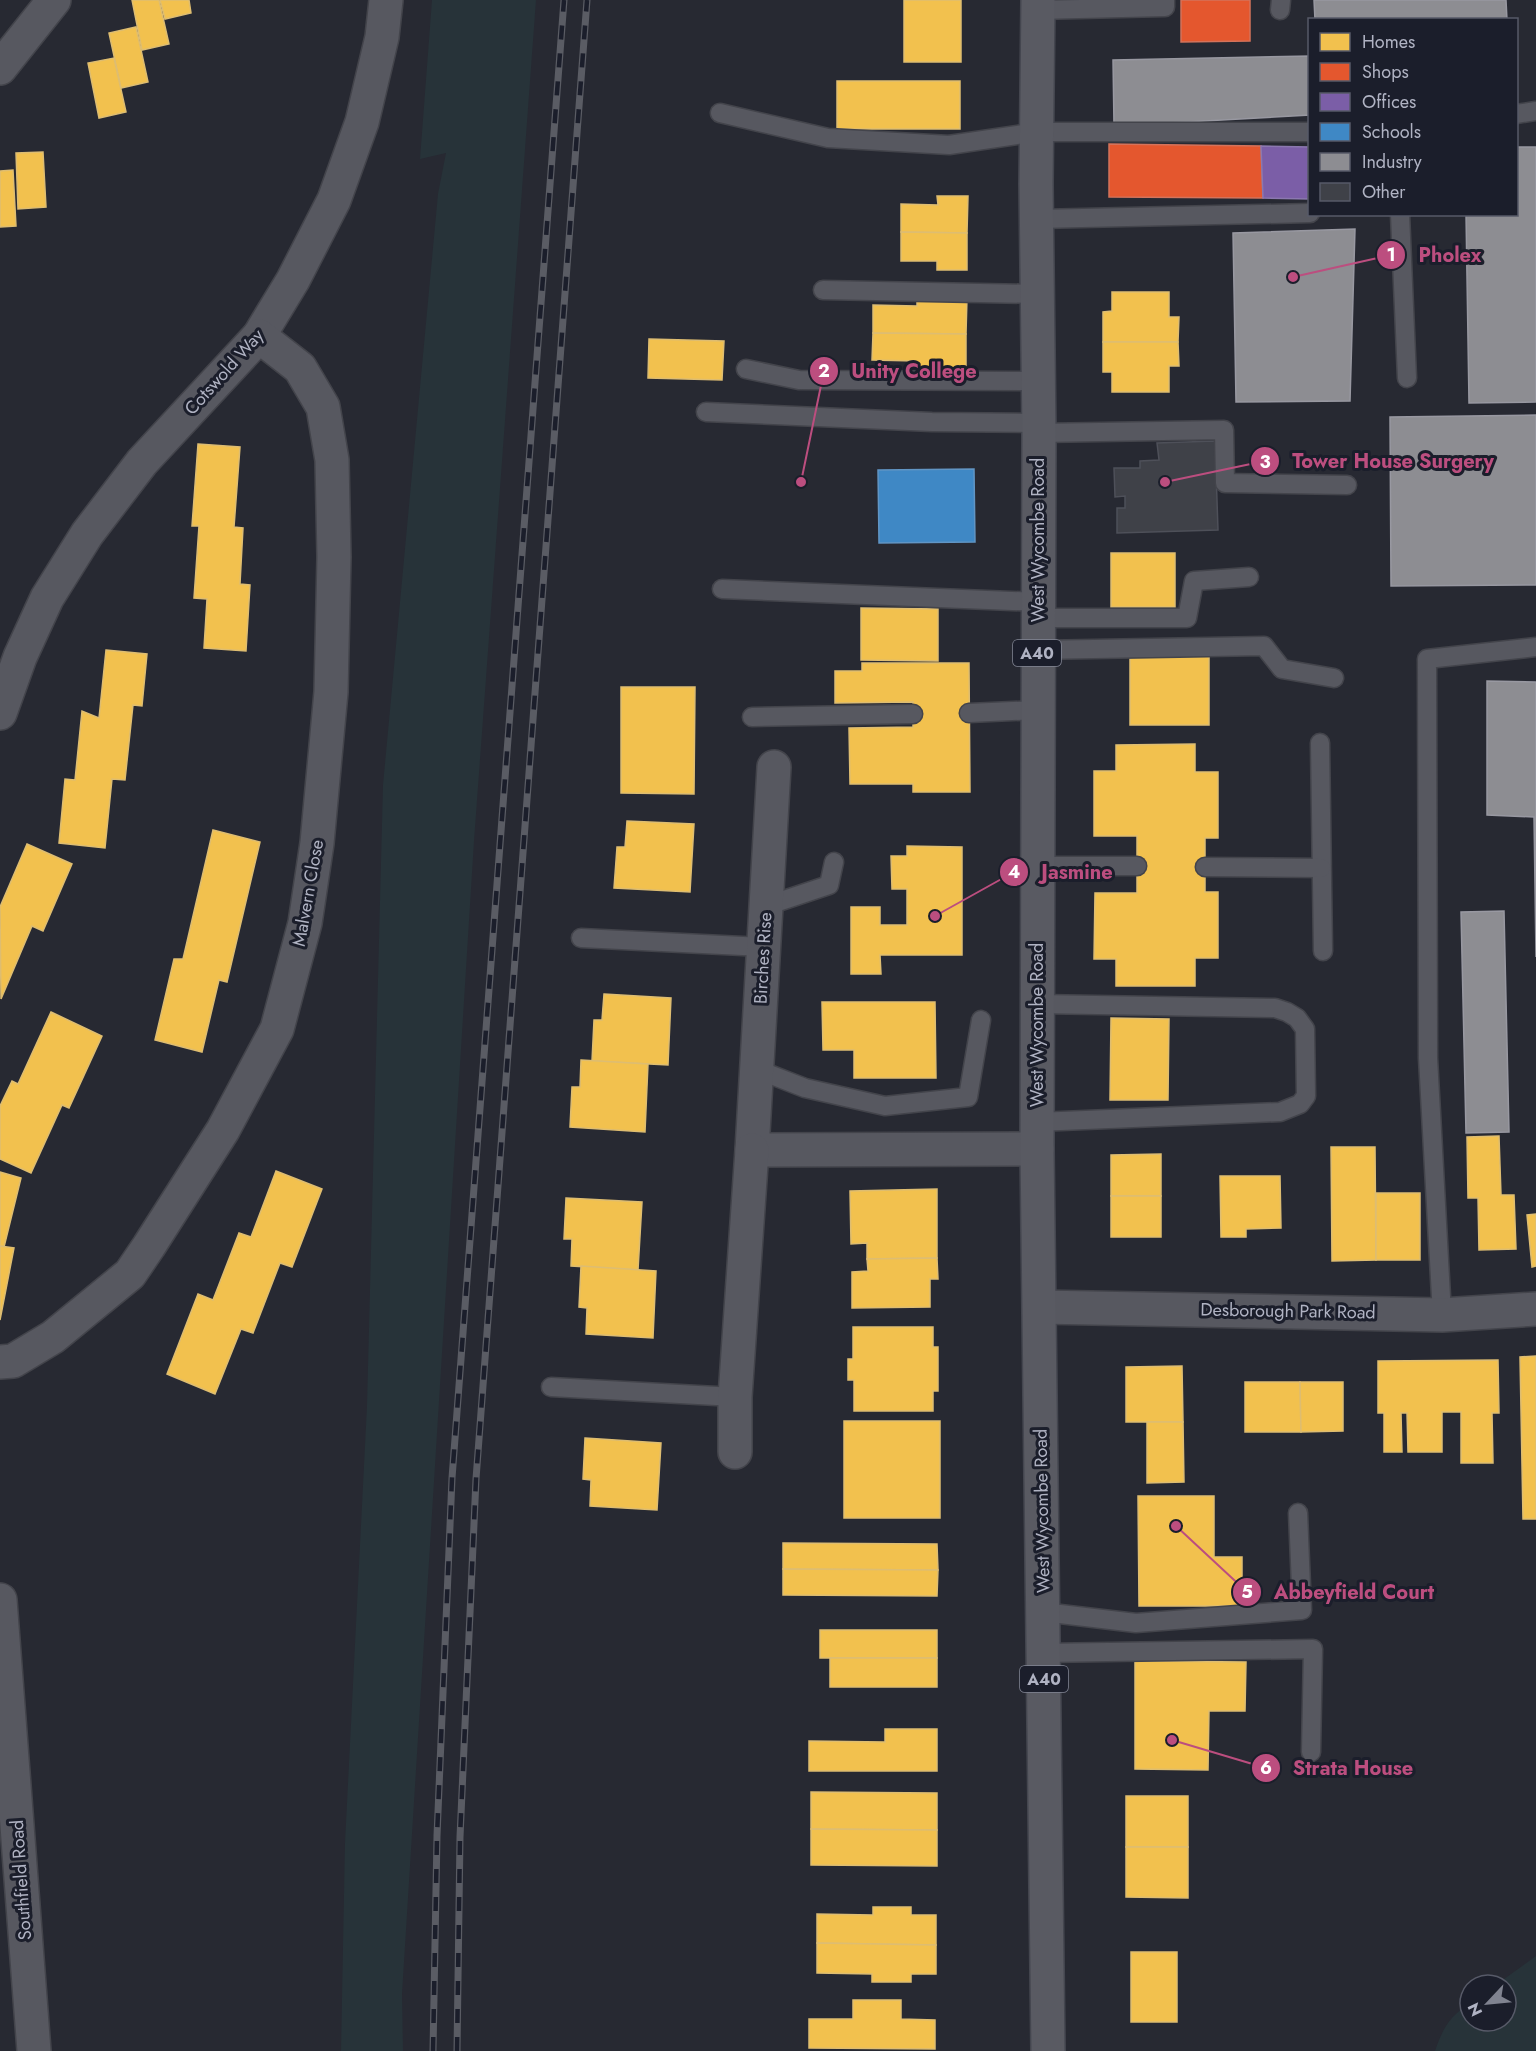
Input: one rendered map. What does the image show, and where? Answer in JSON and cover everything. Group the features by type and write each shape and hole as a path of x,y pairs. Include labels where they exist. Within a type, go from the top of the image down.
{"main road":[{"name":"West Wycombe Road","path":"1038,5 1037,1136 1048,2051"}],"street":[{"path":"0,68 54,0"},
{"name":"Cotswold Way","path":"0,713 20,657 47,598 87,534 142,462 259,336 293,280 334,200 362,122 382,37 386,0"},
{"name":"Malvern Close","path":"0,1362 13,1361 53,1337 130,1274 223,1130 278,1029 305,923 317,843 331,692 334,557 332,460 322,407 300,368 259,336"},
{"name":"Birches Rise","path":"735,1452 735,1396 774,767"},
{"path":"752,1150 1037,1136"},
{"name":"Desborough Park Road","path":"1040,1306 1442,1315 1536,1309"},
{"name":"Southfield Road","path":"0,1600 34,2051"}],"lane":[{"path":"1038,5 1138,4 1165,8 1165,0"},
{"path":"1518,114 1536,111"},
{"path":"720,113 828,138 949,145 1037,132 1308,132"},
{"path":"1038,219 1308,213"},
{"path":"1400,216 1407,378"},
{"path":"824,290 1038,294"},
{"path":"746,369 799,380 1039,381"},
{"path":"706,412 1039,428 1224,430 1225,483 1347,485"},
{"path":"1037,623 1187,618 1194,581 1249,577"},
{"path":"722,589 1264,646 1282,669 1334,678"},
{"path":"1442,1315 1428,1058 1427,659 1536,647"},
{"path":"969,713 1037,710"},
{"path":"752,717 913,714"},
{"path":"1320,743 1323,951"},
{"path":"766,906 829,885 834,862"},
{"path":"1037,866 1137,866"},
{"path":"1206,867 1321,868"},
{"path":"581,938 763,947"},
{"path":"1037,1136 1280,1112 1300,1104 1306,1096 1305,1029 1297,1018 1287,1012 1275,1008 1038,1004"},
{"path":"756,1069 805,1088 885,1106 968,1096 981,1020"},
{"path":"551,1387 735,1396"},
{"path":"1043,1612 1136,1623 1302,1610 1298,1513"},
{"path":"1043,1653 1313,1649 1311,1752"}],"shaded area":[{"path":"432,0 536,0 474,841 402,1994 403,2051 341,2051 345,1843 367,1406 383,785 438,194 446,153 420,159"},
{"path":"1536,1956 1536,2051 1435,2051 1448,2024 1458,2012 1458,2033 1518,2033 1518,1973 1513,1973"}],"building: Homes":[{"path":"132,0 159,0 169,44 142,50"},
{"path":"160,0 189,0 191,13 165,19"},
{"path":"904,0 961,0 961,62 904,62"},
{"path":"136,27 148,82 121,88 109,33"},
{"path":"114,58 126,112 99,118 88,63"},
{"path":"837,81 960,81 960,129 837,129"},
{"path":"43,152 46,207 18,209 16,153"},
{"path":"13,170 16,226 0,227 0,171"},
{"path":"937,196 968,196 967,233 901,232 901,204 938,205"},
{"path":"901,232 967,233 967,270 937,270 937,261 901,261"},
{"path":"1112,292 1169,292 1169,317 1179,317 1178,342 1103,342 1103,312 1112,311"},
{"path":"917,297 967,298 966,334 873,333 873,305 917,306"},
{"path":"873,333 966,334 966,371 916,369 916,361 872,360"},
{"path":"649,339 724,341 722,380 648,378"},
{"path":"1103,342 1178,342 1179,366 1169,366 1169,392 1112,392 1112,372 1103,372"},
{"path":"198,444 240,447 234,527 243,528 240,584 250,585 246,651 204,648 207,599 194,598 199,526 192,526"},
{"path":"1111,553 1175,553 1175,607 1111,607"},
{"path":"861,608 938,609 938,661 861,660"},
{"path":"106,650 147,654 142,706 133,705 125,780 112,779 105,848 59,843 65,779 75,780 82,711 99,718"},
{"path":"1209,653 1209,725 1130,725 1130,654"},
{"path":"862,663 969,663 970,792 913,792 913,784 850,784 849,728 913,727 913,702 835,703 835,671 862,671"},
{"path":"621,687 695,687 694,794 621,793"},
{"path":"1195,744 1195,772 1218,772 1218,838 1205,838 1205,892 1218,892 1218,958 1195,958 1195,986 1116,986 1116,959 1094,959 1095,893 1137,893 1137,836 1094,836 1094,771 1116,771 1116,745"},
{"path":"627,821 694,824 690,892 614,888 617,847 625,847"},
{"path":"213,830 260,842 227,982 219,980 202,1052 155,1040 174,959 183,959"},
{"path":"27,844 72,864 43,931 32,926 1,999 0,907"},
{"path":"907,846 962,847 962,955 880,955 881,974 851,974 851,907 880,907 880,925 907,925 907,889 892,889 891,856 907,856"},
{"path":"604,994 671,998 668,1065 592,1061 594,1020 602,1020"},
{"path":"822,1002 935,1002 936,1078 854,1078 854,1050 823,1050"},
{"path":"51,1012 102,1036 69,1108 62,1105 31,1173 0,1159 0,1106 12,1081 18,1084"},
{"path":"1111,1018 1169,1019 1168,1100 1110,1100"},
{"path":"581,1060 648,1064 645,1132 570,1127 572,1087 580,1087"},
{"path":"1499,1136 1501,1195 1514,1195 1516,1249 1479,1250 1478,1198 1468,1198 1467,1137"},
{"path":"1331,1147 1375,1147 1376,1260 1332,1261"},
{"path":"1161,1154 1161,1196 1111,1196 1111,1155"},
{"path":"276,1171 322,1189 292,1267 280,1263 253,1333 241,1329 215,1394 167,1374 198,1294 213,1300 239,1233 251,1237"},
{"path":"0,1172 21,1178 4,1247 0,1246"},
{"path":"1220,1176 1280,1176 1281,1228 1246,1229 1246,1237 1221,1237"},
{"path":"937,1189 937,1258 867,1259 867,1243 851,1244 850,1191"},
{"path":"1376,1193 1420,1193 1420,1260 1376,1260"},
{"path":"1111,1196 1161,1196 1161,1237 1111,1237"},
{"path":"566,1198 642,1202 638,1270 571,1266 572,1239 564,1239"},
{"path":"1536,1214 1536,1266 1532,1267 1527,1215"},
{"path":"0,1246 14,1248 0,1320"},
{"path":"937,1258 938,1279 930,1279 930,1307 852,1308 852,1272 868,1271 867,1259"},
{"path":"581,1266 656,1271 653,1338 586,1334 587,1308 579,1307"},
{"path":"853,1327 933,1327 933,1347 938,1347 938,1391 933,1391 933,1411 854,1411 854,1380 848,1380 848,1359 853,1359"},
{"path":"1536,1356 1536,1519 1523,1519 1520,1357"},
{"path":"1498,1360 1499,1413 1492,1413 1493,1463 1461,1463 1461,1412 1442,1412 1442,1452 1408,1452 1407,1413 1401,1413 1402,1452 1384,1452 1384,1413 1378,1413 1378,1361"},
{"path":"1182,1366 1183,1422 1126,1422 1126,1367"},
{"path":"1245,1382 1300,1382 1301,1432 1245,1432"},
{"path":"1300,1382 1343,1382 1343,1431 1301,1432"},
{"path":"844,1421 940,1421 940,1518 844,1518"},
{"path":"1147,1422 1183,1422 1184,1482 1147,1483"},
{"path":"585,1438 661,1443 657,1510 590,1506 591,1480 583,1479"},
{"path":"1138,1496 1214,1496 1214,1557 1242,1557 1242,1606 1139,1606"},
{"path":"783,1543 937,1544 938,1570 783,1569"},
{"path":"783,1569 938,1570 937,1596 783,1595"},
{"path":"820,1630 937,1630 937,1658 820,1658"},
{"path":"830,1658 937,1658 937,1687 830,1687"},
{"path":"1135,1661 1246,1662 1245,1711 1209,1711 1208,1770 1135,1769"},
{"path":"885,1729 937,1729 937,1771 809,1771 809,1741 885,1742"},
{"path":"811,1792 937,1793 937,1830 811,1829"},
{"path":"1126,1796 1188,1796 1188,1847 1126,1847"},
{"path":"811,1829 937,1830 937,1866 811,1865"},
{"path":"1126,1847 1188,1847 1188,1898 1126,1897"},
{"path":"873,1907 911,1907 911,1915 936,1915 936,1945 817,1943 817,1914 873,1915"},
{"path":"817,1943 936,1945 936,1974 911,1974 911,1982 872,1982 872,1974 817,1973"},
{"path":"1131,1952 1177,1952 1177,2022 1131,2022"},
{"path":"853,2000 901,2000 901,2019 935,2020 935,2049 809,2048 809,2019 853,2019"}],"building: Shops":[{"path":"1181,0 1250,0 1250,41 1181,42"},
{"path":"1109,144 1261,146 1263,198 1109,197"}],"building: Offices":[{"path":"1261,146 1308,147 1308,199 1263,198"}],"building: Schools":[{"path":"974,469 975,542 879,543 878,470"}],"building: Industry":[{"path":"1314,0 1506,0 1507,18 1315,18"},
{"path":"1308,56 1308,115 1114,126 1113,60"},
{"path":"1518,147 1536,147 1536,402 1469,403 1466,216 1518,216"},
{"path":"1355,229 1350,401 1236,402 1233,233"},
{"path":"1536,415 1536,585 1391,586 1390,417"},
{"path":"1487,681 1536,682 1536,957 1534,817 1487,815"},
{"path":"1504,911 1509,1132 1466,1133 1461,912"}],"building: Other":[{"path":"1215,441 1218,530 1117,533 1117,508 1125,508 1125,496 1115,497 1114,468 1140,468 1140,461 1159,460 1157,443"}],"railway":[{"path":"433,2051 437,1836 452,1478 564,0"},
{"path":"457,2051 460,1837 476,1479 587,0"}],"place":[{"name":"Pholex","path":"1293,277"},
{"name":"Unity College","path":"801,482"},
{"name":"Tower House Surgery","path":"1165,482"},
{"name":"Jasmine","path":"935,916"},
{"name":"Abbeyfield Court","path":"1176,1526"},
{"name":"Strata House","path":"1172,1740"}]}
